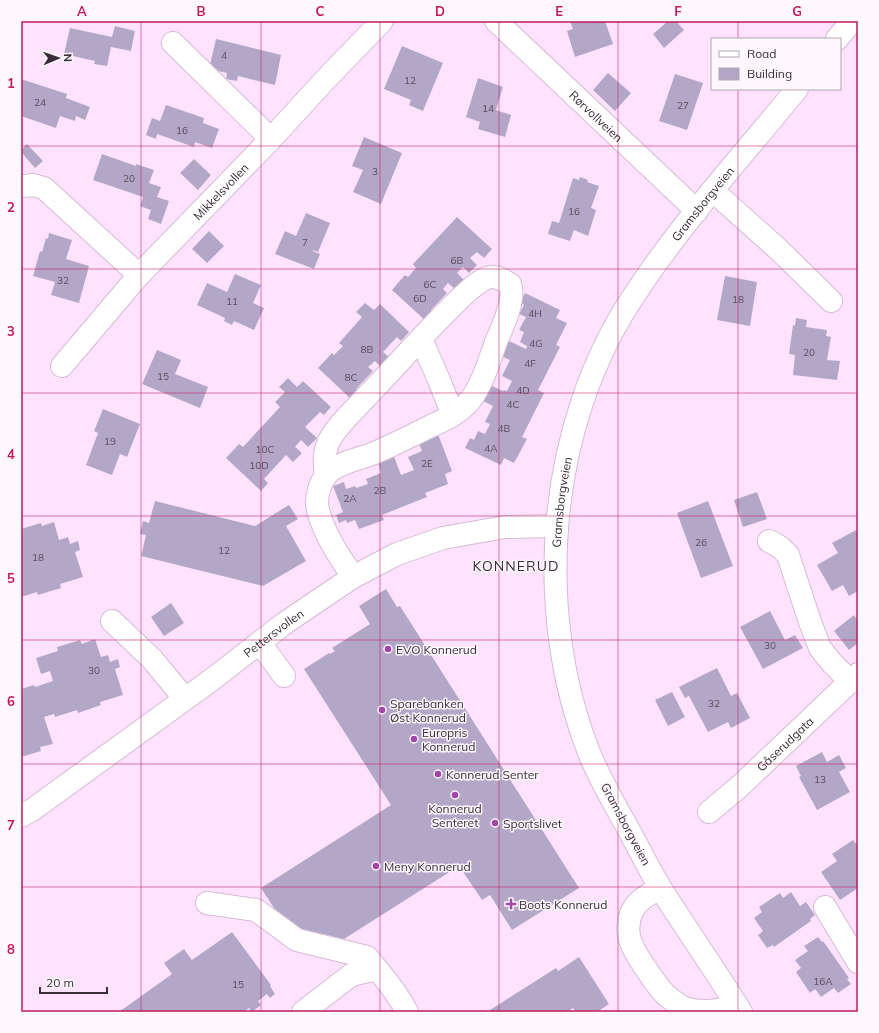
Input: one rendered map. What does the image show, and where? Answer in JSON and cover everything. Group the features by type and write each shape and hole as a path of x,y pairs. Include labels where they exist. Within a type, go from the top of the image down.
{"street":[{"name":"Mikkelsvollen","path":"62,366 139,275 271,139 382,21"},
{"name":"Rørvollveien","path":"496,21 697,211"},
{"path":"838,38 852,21"},
{"path":"173,43 271,139"},
{"name":"Gramsborgveien","path":"739,1009 660,887 608,793 591,756 570,695 560,631 556,591 558,526 563,480 575,424 605,346 634,295 668,247 796,90"},
{"path":"24,186 33,185 44,188 139,275"},
{"path":"713,191 779,250 831,301"},
{"path":"326,475 324,465 325,455 328,443 332,437 345,420 421,340 469,291 485,278 501,278 510,284 512,295 509,308 476,392 467,404 453,416 372,454 342,464 326,475 318,492 318,509 324,527 352,577"},
{"path":"421,340 440,380 453,416"},
{"name":"Pettersvollen","path":"21,816 32,810 74,780 286,623 352,577 397,554 443,538 505,527 558,526"},
{"path":"769,541 780,547 788,555 820,648 832,664 854,677"},
{"path":"112,621 152,659 185,699"},
{"path":"260,643 284,676"},
{"name":"Gåserudgata","path":"709,812 740,786 854,677"},
{"path":"660,887 634,906 631,913 628,927 634,951 667,996 685,1008 701,1011 739,1009"},
{"path":"207,903 256,910 296,940 367,957 389,983 407,1012"},
{"path":"825,907 858,962"},
{"path":"303,1012 351,975 377,969"}],"building":[{"path":"570,21 605,21 613,44 575,57 567,31 573,29"},
{"path":"668,21 676,21 684,30 664,48 653,34"},
{"path":"115,26 135,31 131,51 111,47 107,66 94,64 95,61 64,54 70,28 112,37"},
{"path":"216,39 281,55 275,85 238,76 237,81 226,79 227,73 209,69"},
{"path":"402,46 443,63 423,111 409,105 411,100 384,89"},
{"path":"608,73 631,93 615,111 593,90"},
{"path":"675,74 703,83 687,130 659,121"},
{"path":"478,78 503,87 496,110 511,115 505,137 478,129 480,122 466,117"},
{"path":"21,79 67,94 66,98 90,107 85,120 76,116 75,121 60,116 56,128 21,116"},
{"path":"166,105 204,118 203,123 219,129 212,148 195,142 194,147 157,134 156,139 146,135 152,118 160,121"},
{"path":"364,137 402,153 381,204 353,192 363,170 352,166"},
{"path":"27,144 43,161 35,168 21,152"},
{"path":"102,154 136,166 136,164 154,170 149,183 161,187 157,197 169,201 161,224 148,219 151,210 140,206 143,197 93,180"},
{"path":"194,159 211,175 198,190 180,173"},
{"path":"580,177 588,180 587,182 599,186 591,208 596,210 588,236 574,230 570,241 548,234 552,221 559,223 573,178 579,180"},
{"path":"306,213 330,223 318,252 313,250 320,254 314,269 275,254 285,231 296,236"},
{"path":"457,217 492,249 484,258 477,252 470,258 477,265 469,273 463,267 457,273 464,280 455,289 448,283 443,289 447,293 431,310 434,313 427,322 392,290 405,275 408,277 416,268 413,264"},
{"path":"209,231 224,246 207,263 192,249"},
{"path":"49,233 72,240 66,259 89,266 79,303 51,295 55,282 33,276 40,251 42,252"},
{"path":"235,274 261,285 253,303 264,308 254,330 234,321 232,325 224,321 225,318 197,305 207,283 227,292"},
{"path":"725,276 757,282 750,326 717,320"},
{"path":"525,293 560,310 556,318 567,323 556,345 560,347 538,390 544,393 522,437 527,439 514,463 504,458 501,465 465,448 470,438 474,440 478,431 485,434 490,424 485,422 493,406 481,400 488,384 503,391 507,391 512,381 502,376 510,360 497,354 505,339 526,349 527,346 520,342 524,332 519,330 526,317 519,314 524,305 520,303"},
{"path":"365,303 374,310 380,304 409,332 401,341 397,337 383,352 390,358 381,367 375,361 368,367 373,371 356,389 360,392 352,400 318,368 332,353 334,355 343,346 339,343 362,317 356,312"},
{"path":"796,318 807,320 806,327 827,330 826,336 831,337 827,360 840,361 837,380 793,375 795,355 789,354 793,325 795,326"},
{"path":"157,350 181,360 175,374 208,387 200,408 142,384"},
{"path":"288,378 297,387 303,381 331,407 324,415 320,412 305,427 317,438 308,447 301,440 295,447 302,453 293,462 286,455 264,479 268,483 261,491 226,458 239,444 243,447 280,407 275,402 285,392 279,387"},
{"path":"103,409 140,424 127,457 120,454 112,475 86,465 98,433 94,431"},
{"path":"438,434 452,471 445,474 448,484 425,493 427,497 382,515 384,520 359,529 355,520 347,523 346,520 339,523 336,515 343,512 333,486 344,482 346,489 355,486 356,488 368,484 366,479 381,473 377,460 393,454 401,475 414,470 408,457 422,451 419,444"},
{"path":"757,492 767,519 743,527 734,500"},
{"path":"155,501 255,526 289,505 298,519 286,526 306,561 263,586 141,556 146,535 140,534 143,521 149,523"},
{"path":"708,501 733,566 701,578 677,513"},
{"path":"54,522 59,540 68,537 70,544 78,541 80,550 75,552 83,577 60,584 61,588 38,595 37,592 21,597 21,529 41,523 42,526"},
{"path":"856,530 858,535 858,591 849,596 843,585 832,591 817,565 838,553 832,543"},
{"name":"Konnerud Senter","path":"386,589 397,607 400,606 579,888 512,930 490,895 482,900 459,866 344,939 285,925 261,888 391,805 304,669 329,653 330,654 335,651 332,648 370,624 359,606"},
{"path":"171,603 184,623 164,636 151,617"},
{"path":"770,611 785,640 795,635 803,648 763,669 740,627"},
{"path":"854,615 858,621 858,643 849,650 834,631"},
{"path":"95,639 101,657 108,655 110,662 118,659 120,667 115,669 123,695 100,702 101,705 78,713 77,710 55,717 54,714 44,717 53,744 40,747 41,751 21,757 21,689 34,685 35,687 53,681 50,671 41,674 36,658 58,651 57,647 80,640 82,644"},
{"path":"717,668 731,696 737,693 750,718 731,728 728,722 708,732 689,696 685,698 679,687"},
{"path":"672,692 685,717 668,726 655,700"},
{"path":"822,752 827,762 839,755 846,768 839,772 850,792 817,810 799,777 801,776 796,766"},
{"path":"853,840 858,846 858,888 840,900 821,872 837,861 832,854"},
{"path":"791,892 800,906 806,902 815,915 810,919 811,921 774,947 773,945 767,948 758,935 763,931 754,918 762,912 759,907 780,893 783,898"},
{"path":"232,932 271,985 270,986 275,994 270,998 267,994 258,1001 261,1005 252,1012 249,1008 243,1012 119,1012 172,974 164,963 184,949 192,960"},
{"path":"818,937 822,942 823,941 849,978 847,979 851,984 838,993 834,988 821,997 815,989 810,993 796,972 801,968 795,960 808,951 804,946"},
{"path":"579,957 609,1004 597,1012 576,1012 573,1008 567,1012 487,1012 556,968 558,971"}],"place":[{"name":"EVO Konnerud","path":"388,649"},
{"name":"Sparebanken Øst Konnerud","path":"382,710"},
{"name":"Europris Konnerud","path":"414,739"},
{"name":"Konnerud Senter","path":"438,774"},
{"name":"Konnerud Senteret","path":"455,795"},
{"name":"Sportslivet","path":"495,823"},
{"name":"Meny Konnerud","path":"376,866"},
{"name":"Boots Konnerud","path":"511,904"}],"district":[{"name":"KONNERUD","path":"516,566"}]}
